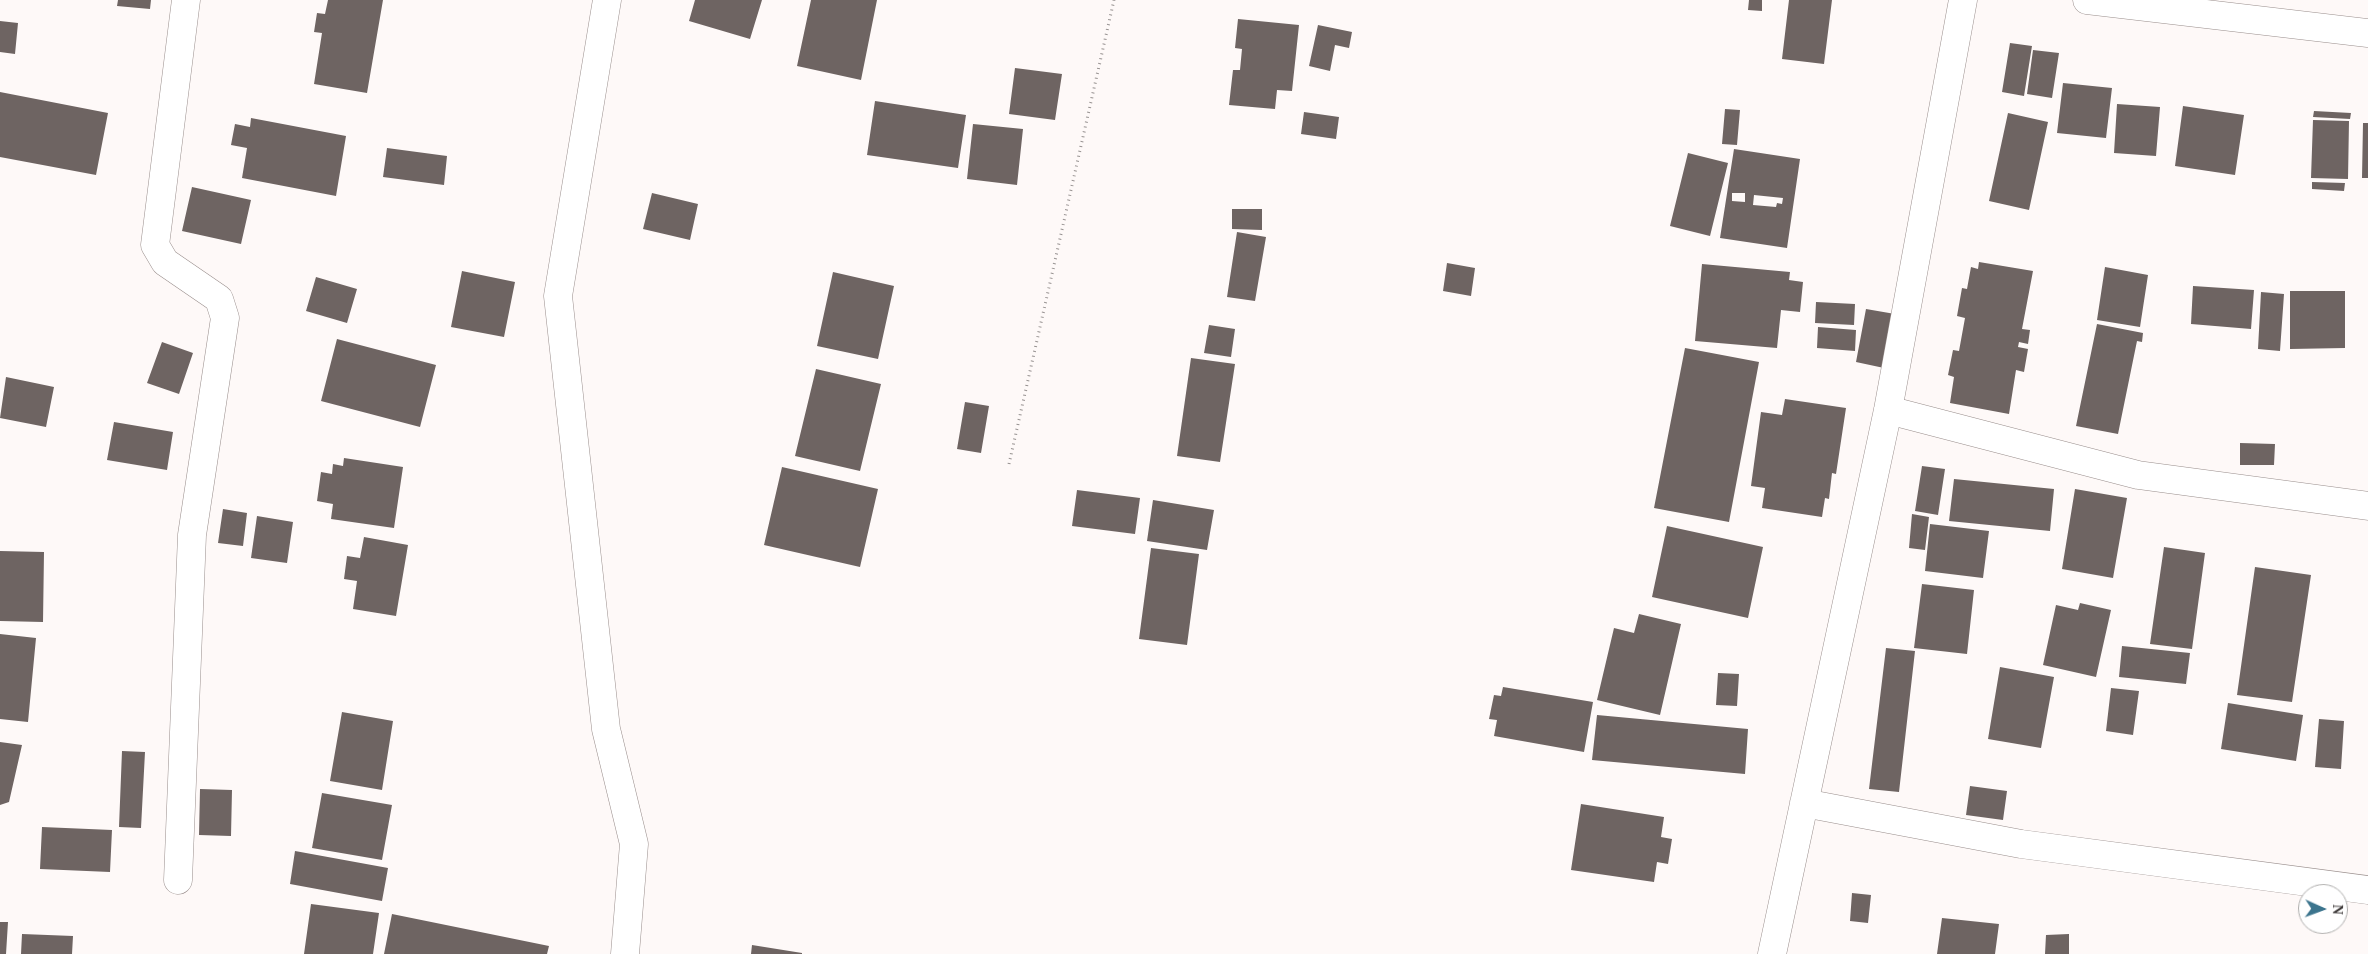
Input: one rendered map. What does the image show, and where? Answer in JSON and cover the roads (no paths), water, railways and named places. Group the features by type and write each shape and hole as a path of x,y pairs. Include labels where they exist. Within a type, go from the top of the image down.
{"street":[{"path":"178,880 192,535 225,318 219,300 165,262 154,245 186,0"},
{"path":"607,0 558,296 606,729 634,844 625,954"},
{"path":"1772,954 1888,410 1963,0"},
{"path":"2087,0 2368,33"},
{"path":"1888,410 2138,476 2368,506"},
{"path":"1804,803 2021,844 2368,890"}]}
